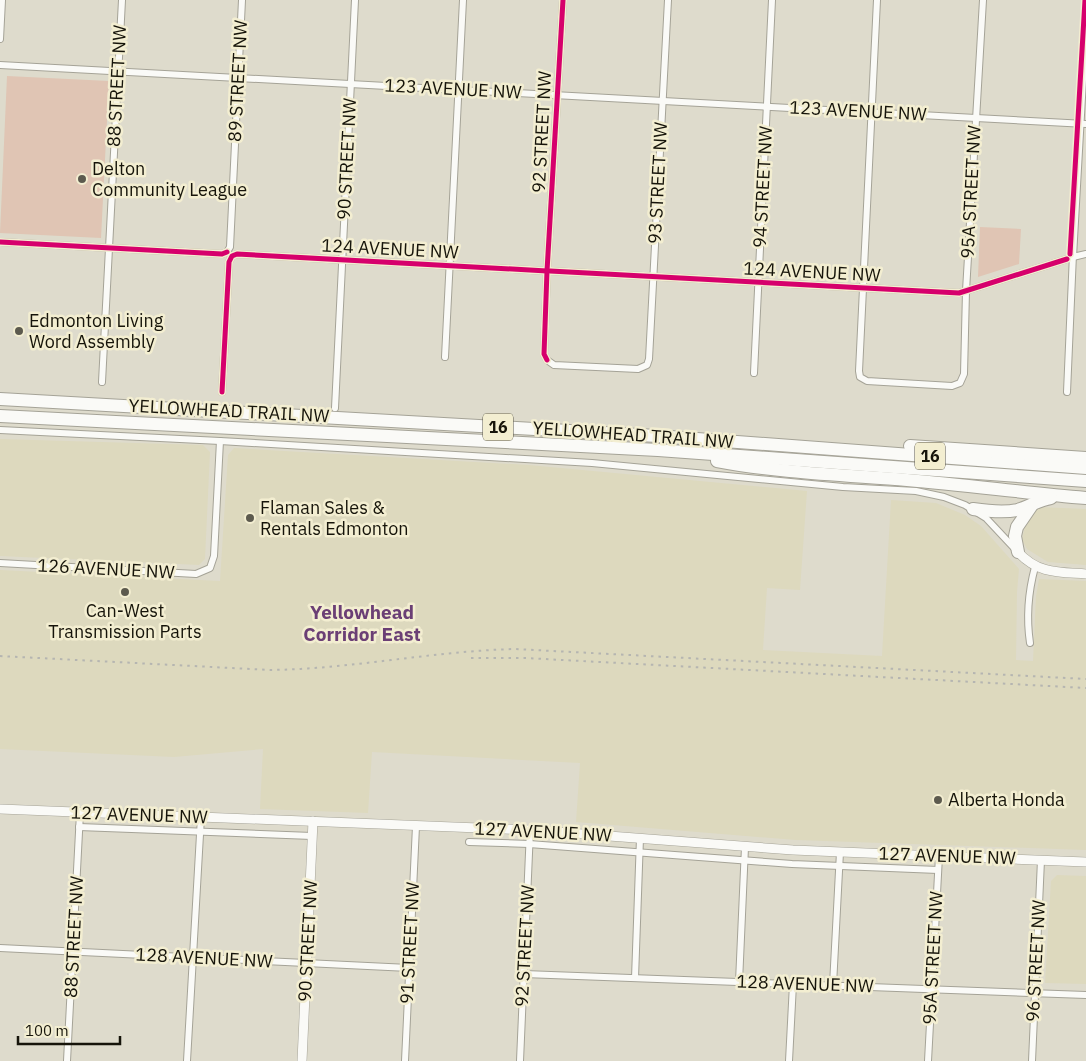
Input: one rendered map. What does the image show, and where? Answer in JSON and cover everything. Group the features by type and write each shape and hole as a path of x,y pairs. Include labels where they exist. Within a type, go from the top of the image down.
{"highway":[{"name":"YELLOWHEAD TRAIL NW","path":"0,399 657,436 1086,468"},
{"name":"YELLOWHEAD TRAIL NW","path":"0,416 658,450 1086,482"},
{"path":"775,444 839,442 958,448 1086,458"},
{"path":"658,450 751,468 908,480 1086,498"},
{"path":"973,509 998,512 1014,510 1042,499 1065,496"},
{"path":"1018,552 1015,536 1017,527 1034,503"}],"main road":[{"path":"1018,552 1035,567 1049,571 1086,574"},
{"name":"127 AVENUE NW","path":"0,809 530,830 745,847 1086,862"},
{"name":"90 STREET NW","path":"302,1061 313,821"}],"street":[{"path":"0,39 2,0"},
{"name":"88 STREET NW","path":"102,382 122,0"},
{"name":"89 STREET NW","path":"222,392 242,0"},
{"name":"90 STREET NW","path":"335,408 355,0"},
{"path":"445,357 463,0"},
{"name":"92 STREET NW","path":"563,0 544,354 547,360 554,365 638,369 647,365"},
{"name":"93 STREET NW","path":"647,365 649,359 654,276 668,0"},
{"name":"94 STREET NW","path":"754,373 772,0"},
{"path":"863,288 877,0"},
{"name":"95A STREET NW","path":"863,288 860,377 867,381 952,386 960,383 964,374 966,291 982,0"},
{"path":"1067,392 1071,256 1083,124 1086,26"},
{"name":"123 AVENUE NW","path":"0,65 1083,124"},
{"name":"124 AVENUE NW","path":"0,242 959,293 1071,256 1086,254"},
{"name":"YELLOWHEAD TRAIL NW","path":"0,430 220,441 650,467 843,486 916,491 944,497 973,509 986,518 1018,552"},
{"name":"126 AVENUE NW","path":"0,563 196,574 210,568 214,556 220,441"},
{"path":"1030,642 1027,612 1029,589 1035,567"},
{"name":"88 STREET NW","path":"67,1061 80,812"},
{"path":"187,1061 201,817"},
{"name":"91 STREET NW","path":"405,1061 416,826"},
{"name":"127 AVENUE NW","path":"79,827 312,836"},
{"name":"92 STREET NW","path":"520,1061 530,830"},
{"path":"635,978 640,838"},
{"name":"127 AVENUE NW","path":"469,842 529,844 744,861 938,870"},
{"path":"739,982 745,847"},
{"path":"834,985 840,852"},
{"name":"95A STREET NW","path":"928,1061 939,856"},
{"name":"96 STREET NW","path":"1032,1061 1041,860"},
{"name":"128 AVENUE NW","path":"0,948 409,968"},
{"name":"128 AVENUE NW","path":"524,974 1086,995"},
{"path":"789,1061 793,984"}],"shaded area":[{"path":"7,76 109,81 101,238 0,233"},
{"path":"980,227 1021,229 1019,264 978,277"},
{"path":"0,439 203,445 210,452 205,559 199,565 0,556"},
{"path":"234,448 529,465 807,491 800,590 767,588 763,650 882,656 891,500 936,503 965,515 981,526 1019,569 1016,660 1033,661 1036,596 1039,579 1086,581 1086,850 796,840 576,822 580,763 372,752 368,813 260,809 263,749 174,757 0,749 0,570 220,581 228,455"},
{"path":"1038,507 1086,509 1086,565 1048,562 1027,549 1022,540 1025,526"},
{"path":"1057,875 1086,876 1086,984 1045,983 1051,881"}],"railway":[{"path":"0,656 270,670 331,667 484,650 515,649 1086,679"},
{"path":"471,658 525,658 1086,688"}],"cycle path":[{"path":"547,360 544,354 547,271 563,0"},
{"path":"1070,254 1085,0"},
{"path":"0,242 222,254 227,252"},
{"path":"222,392 229,262 232,256 237,254 547,271"},
{"path":"550,271 959,293 1067,259"}],"place":[{"name":"Delton Community League","path":"82,179"},
{"name":"Edmonton Living Word Assembly","path":"19,331"},
{"name":"Flaman Sales & Rentals Edmonton","path":"250,518"},
{"name":"Can-West Transmission Parts","path":"125,592"},
{"name":"Alberta Honda","path":"938,800"}],"district":[{"name":"Yellowhead Corridor East","path":"362,623"}]}
